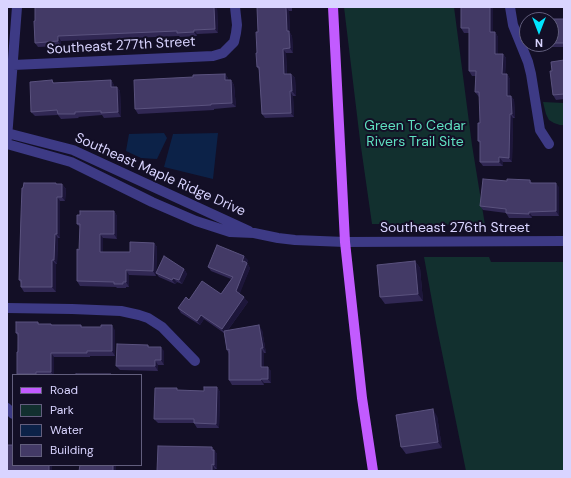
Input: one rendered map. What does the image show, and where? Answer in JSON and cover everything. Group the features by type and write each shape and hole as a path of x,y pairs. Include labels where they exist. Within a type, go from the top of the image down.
{"main road":[{"path":"333,7 345,242 362,398 373,471"}],"street":[{"path":"7,135 17,7"},
{"name":"Southeast 277th Street","path":"13,65 213,56 223,53 234,42 237,25 235,7"},
{"path":"510,7 513,25 528,62 531,74 540,130 549,144"},
{"name":"Southeast Maple Ridge Drive","path":"7,135 73,150 254,233"},
{"name":"Southeast Maple Ridge Drive","path":"7,144 71,162 152,202 196,221 230,232 254,233 295,240 345,242"},
{"name":"Southeast 276th Street","path":"345,242 564,241"},
{"path":"7,308 121,311 139,315 148,318 162,327 195,361"}],"green space":[{"name":"Green To Cedar Rivers Trail Site","path":"344,7 454,7 472,145 485,225 372,224"},
{"path":"543,102 564,103 564,125 554,123 549,120"},
{"path":"424,257 489,257 491,262 564,262 564,471 466,471"}],"water":[{"path":"164,133 167,138 157,159 141,158 126,151 129,134"},
{"path":"218,133 213,179 164,167 173,134"}],"building":[{"path":"35,7 214,7 215,29 194,30 194,32 177,33 177,31 58,36 58,41 35,43"},
{"path":"257,7 286,7 287,31 289,31 290,48 283,49 284,74 291,74 291,113 262,114 259,67 257,67 256,53 256,32 258,32"},
{"path":"461,7 490,7 490,32 495,32 495,54 503,54 502,74 507,74 507,96 511,96 512,114 510,114 509,158 499,157 499,162 480,162 480,141 478,141 478,123 480,123 479,92 475,92 476,71 469,71 469,28 461,28"},
{"path":"559,19 564,19 564,43 559,43"},
{"path":"564,60 564,94 553,95 550,71 552,71 551,62"},
{"path":"225,74 225,80 231,80 232,103 135,109 134,80"},
{"path":"52,80 53,83 111,80 111,87 117,87 118,112 101,113 101,111 58,114 57,110 31,112 30,82"},
{"path":"483,179 507,181 507,179 530,180 530,183 556,183 556,211 529,212 529,214 506,213 506,209 480,206"},
{"path":"24,183 62,184 62,197 57,197 57,234 55,234 54,260 52,260 52,287 21,287 21,280 19,280 22,188"},
{"path":"80,211 114,211 114,234 100,234 100,252 130,252 130,242 154,243 153,271 126,270 126,282 123,282 123,284 114,284 114,282 77,281 77,249 79,250 80,224 77,224 77,215 80,215"},
{"path":"217,245 244,256 242,262 244,261 247,263 236,291 244,297 222,329 201,315 197,321 178,308 186,297 189,300 202,281 221,294 233,277 208,267"},
{"path":"164,256 184,269 179,280 173,278 172,280 156,273"},
{"path":"415,261 418,294 380,297 377,265"},
{"path":"16,322 38,322 38,324 51,325 81,325 81,327 101,327 101,325 112,325 112,351 51,353 51,372 17,374 18,333 16,333"},
{"path":"259,325 263,348 261,348 261,367 268,367 268,379 229,380 229,349 227,350 224,331"},
{"path":"117,344 161,347 161,360 155,360 155,366 116,366"},
{"path":"204,387 217,387 216,424 194,423 194,419 154,419 155,388 177,388 177,390 204,391"},
{"path":"433,409 438,442 401,447 396,415"},
{"path":"7,445 12,445 12,466 49,466 49,471 7,471"},
{"path":"158,446 212,447 212,450 214,450 214,465 212,464 212,471 157,471"},
{"path":"80,466 113,466 113,471 79,471"}]}
